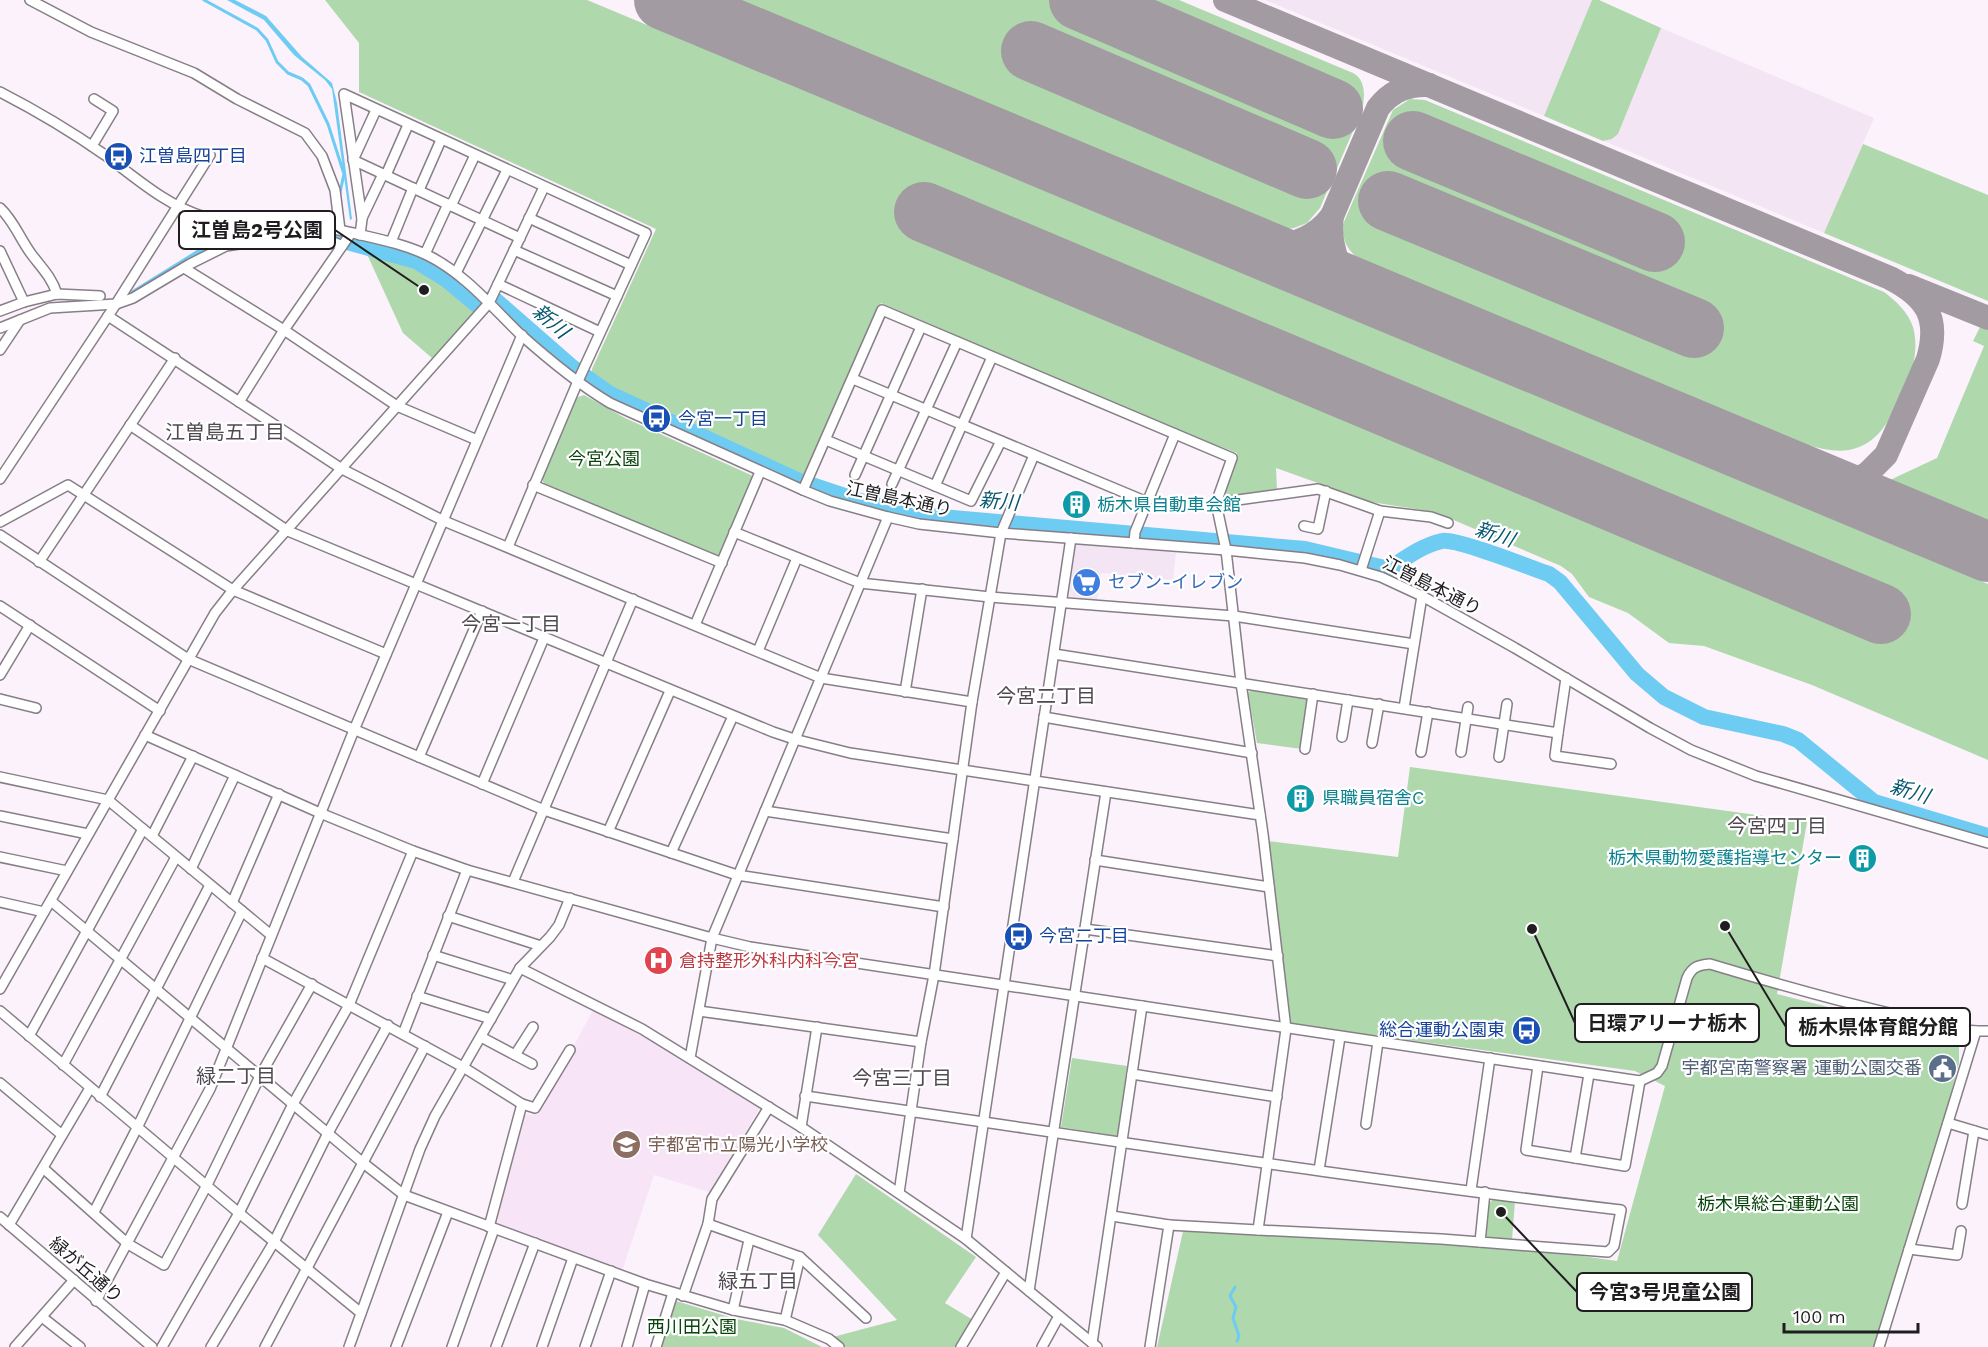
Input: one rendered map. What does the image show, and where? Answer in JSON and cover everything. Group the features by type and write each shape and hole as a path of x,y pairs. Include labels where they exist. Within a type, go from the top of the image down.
{"street":[{"path":"30,0 91,32 194,73 237,99 305,133 322,156 335,190 340,230"},
{"name":"江曽島本通り","path":"0,92 57,123 178,206 202,217 227,224 309,226 340,230 391,242 425,254 456,273 522,335 578,381 619,408 830,501 920,524 1001,533 1305,558 1361,570 1381,576 1422,596 1691,750 1724,764 1814,794 1988,843"},
{"path":"362,219 344,94 646,233 578,381 508,547"},
{"path":"92,146 113,111 94,99"},
{"path":"353,160 376,110"},
{"path":"239,402 284,330 342,246 356,234 408,125"},
{"path":"391,242 441,140"},
{"path":"0,478 116,304 210,155"},
{"path":"425,254 475,155"},
{"path":"353,160 520,238"},
{"path":"456,273 507,170"},
{"path":"0,989 3,978 51,901 216,613 233,590 489,303 544,187"},
{"path":"0,207 8,215 31,254 53,281 57,294"},
{"path":"529,218 632,265"},
{"path":"0,328 50,308 116,304 133,298 226,246 252,242 314,240 342,246"},
{"path":"514,250 617,296"},
{"path":"2,256 24,302"},
{"path":"184,268 284,330 397,406 477,440"},
{"path":"498,284 600,332"},
{"path":"0,311 57,294 100,296"},
{"path":"803,490 882,310 1232,458 1216,503 1226,550 1286,1029 1258,1230"},
{"path":"108,316 342,469 444,521 821,678 972,702"},
{"path":"0,350 20,320"},
{"path":"855,475 921,327"},
{"path":"96,1300 210,1089 354,730 522,335"},
{"path":"892,484 957,342"},
{"path":"935,486 992,357"},
{"path":"39,562 175,358"},
{"path":"853,379 1147,502"},
{"path":"130,425 288,531 417,583 670,691 794,739 850,753 1260,815"},
{"path":"1134,543 1135,532 1175,434"},
{"path":"826,440 971,501 1001,441"},
{"path":"899,1193 921,1042 934,975 972,702 1001,533 1034,455"},
{"path":"695,625 760,472"},
{"path":"0,522 69,485 233,590 386,654"},
{"path":"533,485 722,563"},
{"path":"1216,503 1318,489 1380,511 1431,517 1448,523"},
{"path":"1304,526 1318,529 1326,491"},
{"path":"1361,570 1380,511"},
{"path":"690,1058 711,938 888,517"},
{"path":"734,532 860,583 990,597 1234,616 1414,644"},
{"path":"0,535 188,659 544,810 737,875 944,907"},
{"path":"966,1239 1071,538"},
{"path":"758,651 797,558"},
{"path":"906,692 922,590"},
{"path":"1404,708 1422,596"},
{"path":"513,882 633,599"},
{"path":"0,606 160,711"},
{"path":"419,757 482,611"},
{"path":"0,675 30,625"},
{"path":"482,784 544,638"},
{"path":"1054,654 1558,733"},
{"path":"1566,678 1555,756 1611,764"},
{"path":"608,832 670,691"},
{"path":"1305,749 1312,694"},
{"path":"0,699 36,708"},
{"path":"1342,737 1348,700"},
{"path":"1372,743 1379,704"},
{"path":"1499,757 1507,704"},
{"path":"1461,752 1468,706"},
{"path":"1421,752 1428,712"},
{"path":"671,853 733,716"},
{"path":"1044,717 1252,753"},
{"path":"145,735 320,813 413,851 467,870 750,947 1640,1082 1658,1073 1662,1066 1687,978 1690,971 1698,965 1710,964 1859,1006 1976,1031 1988,1030"},
{"path":"152,836 193,756"},
{"path":"191,869 235,775"},
{"path":"0,777 108,800 271,935"},
{"path":"1029,1291 1106,792"},
{"path":"232,903 279,794"},
{"path":"765,811 953,839"},
{"path":"0,816 88,834"},
{"path":"29,1036 143,829"},
{"path":"162,1347 239,1213 293,1104 349,1005 413,851"},
{"path":"0,857 67,871"},
{"path":"63,1065 176,857"},
{"path":"1095,860 1269,886"},
{"path":"403,1034 467,870"},
{"path":"100,1097 210,885"},
{"path":"348,1347 420,1149 435,1116 520,968 559,926 570,898"},
{"path":"51,901 404,1195 645,1284 733,1310 785,1320 829,1339 839,1347"},
{"path":"0,902 44,912"},
{"path":"94,1212 242,911"},
{"path":"448,916 541,946"},
{"path":"1085,928 1278,956"},
{"path":"433,955 513,980"},
{"path":"262,958 463,1067 522,1104 535,1108 570,1050"},
{"path":"520,968 642,1029 801,1127 966,1239 1095,1345"},
{"path":"43,1168 128,1244 164,1266 207,1185 260,1076 312,984"},
{"path":"417,996 491,1019"},
{"path":"1095,1345 1142,1006"},
{"path":"0,1011 137,1128 361,1313"},
{"path":"699,1011 921,1042"},
{"path":"211,1347 274,1242 328,1133 388,1025"},
{"path":"515,1055 532,1027"},
{"path":"801,1127 817,1027"},
{"path":"1879,1347 1976,1031"},
{"path":"1318,1170 1340,1037"},
{"path":"481,1038 532,1064"},
{"path":"1366,1124 1378,1042"},
{"path":"265,1347 425,1046"},
{"path":"1472,1190 1490,1058"},
{"path":"1538,1066 1526,1150 1625,1166 1640,1082"},
{"path":"1132,1074 1277,1096"},
{"path":"1575,1158 1589,1074"},
{"path":"0,1083 62,1135"},
{"path":"9,1225 90,1088"},
{"path":"805,1096 984,1120 1266,1164 1621,1210 1614,1246 1608,1252 1480,1242 1169,1225 1112,1216"},
{"path":"452,1347 492,1228 522,1104"},
{"path":"656,1347 708,1224 712,1199 770,1107"},
{"path":"1948,1123 1988,1135"},
{"path":"1962,1204 1974,1131"},
{"path":"1480,1242 1485,1192"},
{"path":"396,1347 448,1212"},
{"name":"緑が丘通り","path":"0,1217 149,1346"},
{"path":"708,1224 800,1257 866,1318"},
{"path":"1150,1347 1169,1225"},
{"path":"1909,1249 1956,1255 1961,1232"},
{"path":"733,1310 749,1239"},
{"path":"496,1347 534,1244"},
{"path":"785,1320 800,1257"},
{"path":"542,1347 573,1258"},
{"path":"585,1347 610,1271"},
{"path":"961,1347 1006,1272"},
{"path":"15,1347 74,1280"},
{"path":"627,1347 645,1284"},
{"path":"1042,1347 1059,1316"},
{"path":"42,1317 80,1347"}],"shaded area":[{"path":"1265,0 1592,0 1544,116"},
{"path":"1661,28 1874,118 1824,233 1604,141 1618,134"},
{"path":"1076,544 1176,552 1173,580 1101,573 1097,600 1069,596"},
{"name":"宇都宮市立陽光小学校","path":"593,1010 657,1044 760,1108 709,1192 654,1175 622,1271 494,1225 524,1115 537,1114"}],"green space":[{"path":"325,0 587,0 1988,584 1988,760 1812,685 1704,646 1669,643 1628,613 1589,597 1572,574 1561,566 1435,512 1371,502 1276,468 1277,490 1221,497 1237,453 1184,433 881,303 808,474 802,477 597,381 592,374 592,369 656,229 359,92 359,43"},
{"path":"740,0 1179,0 1353,73 1362,84 1363,105 1320,208 1307,223 1288,229"},
{"path":"1592,0 1599,0 1661,28 1618,134 1612,139 1603,141 1544,116"},
{"path":"1410,99 1425,100 1884,292 1908,316 1915,335 1915,356 1912,366 1888,422 1876,437 1853,449 1834,450 1808,445 1356,257 1345,242 1343,224 1393,110"},
{"path":"1863,144 1988,195 1988,301 1824,233"},
{"path":"361,241 422,259 448,275 481,306 432,358 403,333"},
{"path":"1980,327 1988,330 1988,520 1890,480 1937,458 1984,346 1973,341"},
{"name":"今宮公園","path":"584,395 625,418 753,476 721,554 715,556 544,484 541,475 575,398"},
{"path":"1254,688 1309,699 1302,749 1257,743 1248,693"},
{"name":"栃木県総合運動公園","path":"1410,767 1807,822 1777,994 1951,1038 1959,1046 1959,1063 1885,1347 1157,1347 1184,1227 1464,1239 1617,1261 1665,1086 1635,1071 1291,1024 1268,841 1398,857"},
{"path":"1072,1058 1127,1066 1118,1136 1061,1127"},
{"path":"856,1174 976,1257 945,1303 973,1320 957,1347 844,1347 833,1337 897,1320 818,1235"},
{"path":"1494,1199 1515,1201 1512,1240 1488,1238 1486,1235 1489,1203"},
{"name":"西川田公園","path":"676,1301 736,1319 784,1328 822,1347 661,1347"}],"water":[{"path":"227,0 235,0 266,16 302,57 332,83 337,103 352,219 350,220 332,89 325,80 294,55 264,20"},
{"path":"315,233 332,235 331,239 245,239 134,294 131,291 197,250 229,237"},
{"path":"359,241 403,253 428,264 465,290 462,293 425,267 358,244"}],"waterway":[{"path":"204,0 257,29 267,40 277,62 288,73 309,85 328,124 344,174 339,197"},
{"path":"328,237 335,215"},
{"name":"新川","path":"329,237 416,261 447,280 477,305 493,298 572,367 610,394 797,480 860,501 919,515 1305,549 1389,569 1421,549 1442,541 1462,544 1511,560 1549,574 1560,582 1637,674 1664,697 1704,717 1783,734 1798,740 1874,802 1988,836"},
{"path":"1235,1287 1230,1296 1236,1307 1233,1318 1239,1336 1237,1341"}],"taxiway":[{"path":"1225,0 1890,278 1913,293 1921,301 1931,320 1932,332 1928,359 1886,455 1868,473 1852,483 1834,488"},
{"path":"1353,287 1342,271 1335,254 1331,235 1332,216 1378,108 1388,97 1400,90 1429,85"},
{"path":"1253,245 1276,246 1297,241 1316,232 1332,216"},
{"path":"1909,286 1988,318"}],"runway":[{"path":"664,0 1988,552"},
{"path":"1079,0 1333,109"},
{"path":"1031,51 1307,169"},
{"path":"1413,141 1655,242"},
{"path":"1388,201 1694,328"},
{"path":"924,212 1881,614"}],"place":[{"name":"江曽島四丁目","path":"118,156"},
{"name":"江曽島2号公園","path":"424,290"},
{"name":"今宮一丁目","path":"657,419"},
{"name":"栃木県自動車会館","path":"1076,505"},
{"name":"セブン-イレブン","path":"1087,582"},
{"name":"県職員宿舎C","path":"1301,798"},
{"name":"栃木県動物愛護指導センター","path":"1863,858"},
{"name":"栃木県体育館分館","path":"1725,926"},
{"name":"日環アリーナ栃木","path":"1532,929"},
{"name":"今宮二丁目","path":"1018,936"},
{"name":"倉持整形外科内科今宮","path":"658,961"},
{"name":"総合運動公園東","path":"1526,1030"},
{"name":"宇都宮南警察署 運動公園交番","path":"1943,1068"},
{"name":"宇都宮市立陽光小学校","path":"627,1145"},
{"name":"今宮3号児童公園","path":"1501,1212"}],"district":[{"name":"江曽島五丁目","path":"225,432"},
{"name":"今宮一丁目","path":"511,624"},
{"name":"今宮二丁目","path":"1046,696"},
{"name":"今宮四丁目","path":"1777,826"},
{"name":"緑二丁目","path":"236,1076"},
{"name":"今宮三丁目","path":"902,1078"},
{"name":"緑五丁目","path":"758,1281"}]}
